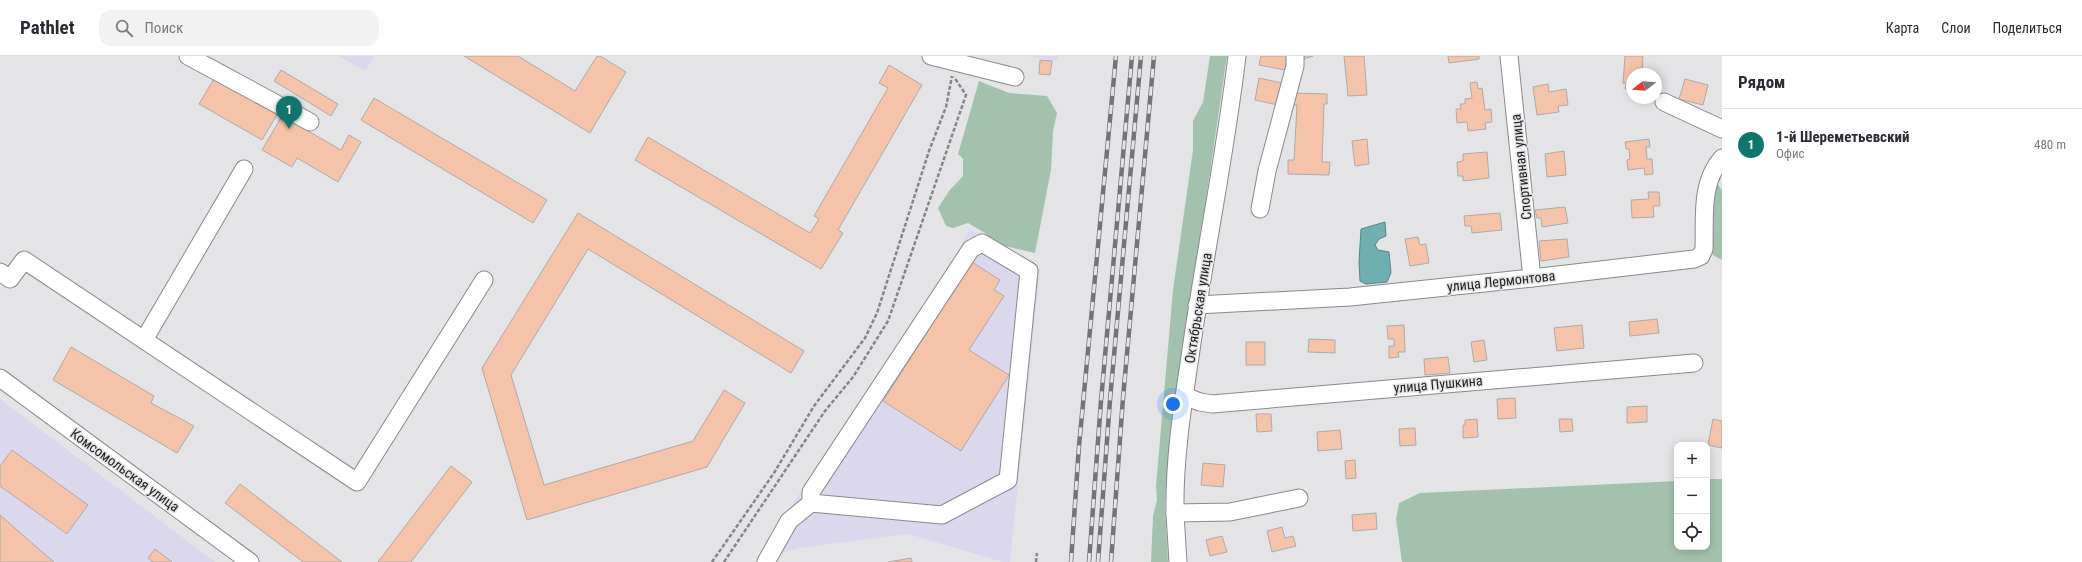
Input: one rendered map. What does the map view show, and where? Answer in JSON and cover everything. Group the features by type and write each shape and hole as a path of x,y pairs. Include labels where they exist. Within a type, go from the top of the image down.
{"street":[{"path":"188,56 310,122"},
{"path":"931,56 1015,77"},
{"name":"Октябрьская улица","path":"1178,562 1175,513 1178,458 1184,396 1197,305 1229,122 1237,56"},
{"path":"1260,209 1267,171 1295,66 1294,56"},
{"name":"Спортивная улица","path":"1509,56 1532,278"},
{"path":"1664,102 1722,129"},
{"name":"улица Лермонтова","path":"1197,305 1350,297 1694,259 1701,256 1704,249 1705,201 1708,182 1713,169 1722,158"},
{"path":"144,340 244,169"},
{"path":"766,562 789,521 811,503 942,515 1008,480 1029,271 982,243 971,249 811,492 811,503"},
{"path":"0,272 10,279 24,260 357,482 484,280"},
{"name":"улица Пушкина","path":"1184,396 1200,402 1212,404 1694,363"},
{"name":"Комсомольская улица","path":"0,378 250,562"},
{"path":"1175,513 1230,512 1299,498"}],"path":[{"path":"712,562 774,473 814,406 865,338 871,326 877,313 929,151 946,107 952,73 966,95 888,321 853,377 825,410 724,562"},
{"path":"1036,562 1037,553"}],"shaded area":[{"path":"339,56 375,56 365,71"},
{"path":"1030,56 1058,56 1057,61"},
{"path":"970,229 1040,270 1010,562 1003,562 908,534 799,548 782,553 767,543 945,274"},
{"path":"0,399 215,562 0,562"}],"green space":[{"path":"1210,56 1227,56 1171,438 1165,505 1168,562 1151,562 1153,516 1157,500 1156,486 1173,290 1193,150 1193,121 1203,102"},
{"path":"979,81 1009,93 1047,96 1057,113 1053,131 1051,170 1035,253 1000,245 985,233 968,223 953,228 946,226 938,208 949,191 963,176 963,159 958,154"},
{"path":"1716,182 1722,190 1722,260 1713,255 1706,242"},
{"path":"1710,479 1722,479 1722,562 1402,562 1396,519 1399,503 1420,493 1674,481 1674,550 1710,550"}],"water":[{"path":"1385,222 1386,236 1379,239 1375,245 1378,250 1389,252 1391,273 1387,282 1366,284 1360,281 1359,262 1361,229"}],"building":[{"path":"464,56 518,56 575,91 597,56 600,56 626,72 590,133"},
{"path":"1261,56 1287,56 1285,70 1259,65"},
{"path":"1301,56 1313,56 1301,60"},
{"path":"1344,56 1364,56 1367,95 1348,96"},
{"path":"1448,56 1479,56 1479,59 1449,63"},
{"path":"1625,56 1643,56 1642,68 1626,68 1626,83 1623,83"},
{"path":"1040,60 1052,61 1050,75 1039,74"},
{"path":"889,65 922,85 838,230 843,233 821,269 635,160 648,137 810,233 819,219 814,216 888,88 879,83"},
{"path":"281,70 338,104 331,116 274,81"},
{"path":"215,77 278,113 262,140 199,104"},
{"path":"1259,78 1282,83 1278,105 1255,100"},
{"path":"1685,79 1708,85 1703,105 1679,99"},
{"path":"1477,82 1478,89 1482,88 1485,110 1491,109 1492,122 1485,123 1486,129 1468,131 1467,122 1457,123 1456,109 1461,109 1460,104 1465,104 1465,99 1472,98 1470,83"},
{"path":"1548,84 1549,92 1566,89 1568,105 1558,106 1559,112 1537,115 1533,87"},
{"path":"1294,93 1327,94 1327,104 1324,104 1322,162 1330,162 1329,175 1288,174 1288,160 1294,160 1297,105 1293,105"},
{"path":"374,98 547,200 533,223 361,120"},
{"path":"282,116 341,150 349,135 361,142 338,182 297,158 292,167 262,150"},
{"path":"1367,139 1369,164 1355,166 1352,141"},
{"path":"1649,139 1650,147 1646,147 1647,159 1652,159 1653,174 1645,175 1644,168 1628,170 1627,160 1630,159 1629,149 1626,149 1625,142"},
{"path":"1564,151 1566,175 1547,177 1545,154"},
{"path":"1487,152 1489,178 1463,181 1463,176 1458,176 1457,162 1463,161 1463,154"},
{"path":"1648,192 1659,192 1660,206 1653,206 1654,217 1632,218 1631,200 1649,199"},
{"path":"1565,207 1568,223 1542,227 1541,218 1537,218 1535,210"},
{"path":"578,213 804,351 791,373 588,249 511,375 544,485 693,441 724,390 745,403 707,467 527,520 482,368"},
{"path":"1500,213 1502,230 1472,233 1471,226 1465,226 1464,216"},
{"path":"1418,237 1420,245 1426,244 1429,263 1410,266 1405,239"},
{"path":"1567,239 1569,257 1541,261 1539,241"},
{"path":"972,262 1000,280 994,290 1004,296 969,350 1009,375 961,451 883,401"},
{"path":"1657,319 1659,333 1630,336 1629,322"},
{"path":"1404,325 1405,352 1398,352 1399,357 1389,358 1389,346 1394,346 1394,339 1388,339 1387,326"},
{"path":"1582,325 1584,348 1557,351 1554,328"},
{"path":"1309,339 1335,340 1335,353 1308,352"},
{"path":"1484,340 1487,360 1474,362 1471,342"},
{"path":"1246,342 1265,342 1265,365 1246,365"},
{"path":"71,347 154,396 151,403 194,426 177,453 53,380"},
{"path":"1448,357 1450,373 1425,375 1424,359"},
{"path":"1515,398 1516,418 1498,419 1497,399"},
{"path":"1647,406 1647,422 1627,423 1627,407"},
{"path":"1256,414 1271,414 1272,431 1257,432"},
{"path":"1477,419 1478,437 1463,438 1463,425 1465,425 1465,420"},
{"path":"1559,419 1572,419 1573,431 1560,432"},
{"path":"1713,419 1722,421 1722,448 1710,445 1710,442 1709,442"},
{"path":"1415,428 1416,445 1400,446 1399,429"},
{"path":"1340,430 1342,449 1318,451 1317,432"},
{"path":"12,450 88,505 67,534 0,486 0,466"},
{"path":"1355,460 1356,478 1346,479 1345,461"},
{"path":"1203,463 1225,465 1223,487 1201,485"},
{"path":"451,466 472,482 411,562 378,562"},
{"path":"240,484 342,562 303,562 225,503"},
{"path":"1376,513 1377,529 1353,531 1352,515"},
{"path":"0,515 33,544 54,562 0,562"},
{"path":"1282,527 1285,538 1293,536 1296,546 1272,552 1267,531"},
{"path":"1222,536 1227,552 1210,556 1206,540"},
{"path":"155,549 172,562 153,562 148,558"},
{"path":"911,558 912,562 888,562"}],"railway":[{"path":"1071,562 1079,446 1116,56"},
{"path":"1089,562 1101,401 1132,56"},
{"path":"1098,562 1110,400 1141,56"},
{"path":"1111,562 1123,398 1154,56"}],"place":[{"name":"1-й Шереметьевский","path":"289,129"}]}
